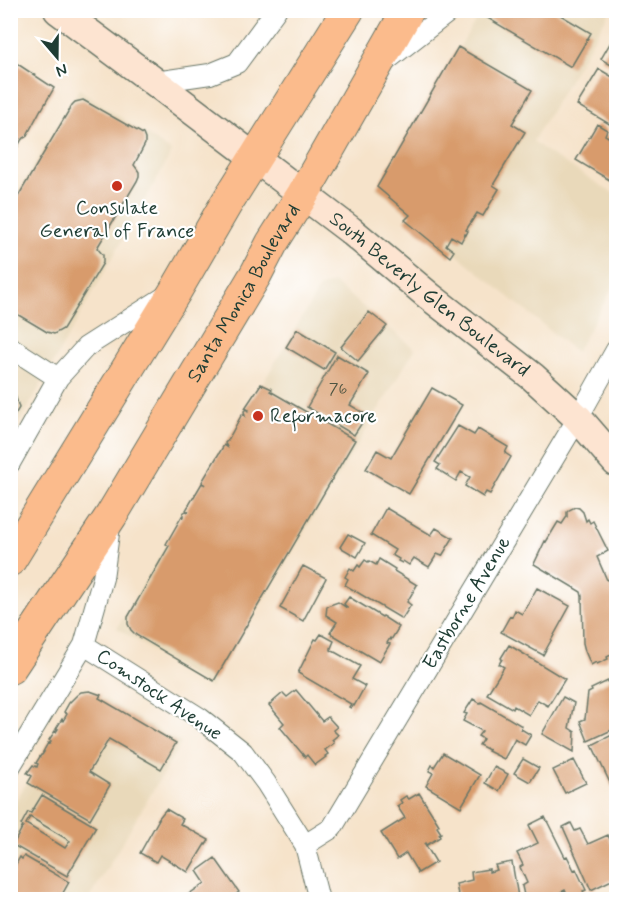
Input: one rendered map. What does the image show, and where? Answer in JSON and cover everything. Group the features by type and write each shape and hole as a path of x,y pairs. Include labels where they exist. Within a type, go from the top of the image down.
{"main road":[{"name":"South Beverly Glen Boulevard","path":"58,10 350,230 533,378 578,418 616,462"},
{"path":"10,560 176,290 226,204 348,10"},
{"name":"Santa Monica Boulevard","path":"10,668 111,516 303,194 408,10"}],"street":[{"path":"155,82 210,74 237,63 276,10"},
{"name":"Santa Monica Boulevard","path":"375,69 451,10"},
{"path":"10,463 58,378 86,347 152,303 176,290"},
{"path":"10,347 58,378"},
{"name":"Eastborne Avenue","path":"305,845 332,828 578,418 616,350"},
{"name":"Santa Monica Boulevard","path":"10,767 84,645 103,578 111,516"},
{"name":"Comstock Avenue","path":"84,645 200,718 243,752 266,783 305,845 319,900"}],"shaded area":[{"path":"481,11 610,11 533,141 616,195 616,282 576,352 376,188"},
{"path":"79,89 172,152 11,438 11,205"},
{"path":"334,283 415,349 210,688 117,628 320,287"},
{"path":"84,687 181,743 89,899 11,899 10,810"}],"building":[{"path":"480,10 552,10 591,33 571,67 479,13"},
{"path":"616,33 616,68 601,59"},
{"path":"458,47 532,90 512,124 525,132 493,185 499,189 483,216 477,213 461,242 451,236 446,245 454,251 450,257 405,220 410,215 377,187"},
{"path":"10,59 54,88 10,160"},
{"path":"599,69 616,79 614,94 616,96 616,128 577,105"},
{"path":"83,100 143,134 145,144 134,165 139,172 137,181 97,248 103,255 103,263 63,329 54,334 10,310 10,210 72,105"},
{"path":"597,124 607,130 605,135 616,142 616,184 576,160"},
{"path":"369,312 387,326 358,361 341,347"},
{"path":"297,329 335,352 324,370 286,347"},
{"path":"337,355 369,374 350,405 367,415 354,435 307,407"},
{"path":"261,384 355,440 214,681 136,635 128,624 128,617 169,546 166,544 183,517 183,513 189,512 186,510 202,483 205,485 203,480 224,445 227,447 225,443 242,414 245,416 244,411 249,410 245,408"},
{"path":"10,386 13,387 19,408 10,423"},
{"path":"432,388 462,405 409,494 366,469 377,450 391,458"},
{"path":"458,426 474,435 478,429 508,447 505,453 511,457 490,494 486,492 483,497 465,486 470,477 461,472 456,481 437,469 440,465 435,462"},
{"path":"575,507 583,512 586,521 588,519 590,523 593,521 608,551 597,557 607,580 616,576 616,652 607,657 608,659 591,665 583,643 581,592 534,564 545,541 558,522 562,524 567,517 567,512"},
{"path":"386,508 431,535 436,528 453,538 442,556 437,554 429,567 414,558 409,565 398,561 399,559 392,555 395,550 371,535"},
{"path":"348,534 365,543 357,557 340,547"},
{"path":"379,559 417,585 407,602 411,605 402,619 345,585 348,579 345,577 350,568 354,571 365,560 376,565"},
{"path":"303,566 326,578 303,621 280,608"},
{"path":"537,588 570,606 543,655 501,632 515,610 522,614"},
{"path":"349,597 399,627 387,643 390,644 379,662 330,633 337,622 326,615 327,606 338,602 347,608 344,604"},
{"path":"321,634 334,641 331,650 360,666 352,679 365,686 351,708 349,707 351,704 298,673 315,639 317,640"},
{"path":"509,645 565,679 548,706 538,700 529,715 487,694 504,667 499,664"},
{"path":"616,677 616,728 588,741 580,721 585,719 588,693 592,691 591,689"},
{"path":"296,690 322,721 328,717 337,727 333,730 338,735 332,740 334,743 325,750 328,754 315,765 307,755 305,757 280,727 284,723 269,705 283,693 287,697"},
{"path":"90,691 101,695 99,698 176,743 161,769 109,739 89,772 110,785 90,819 28,783 32,776 27,773 33,765 37,767 36,763 51,741 49,740 67,714 64,712 69,703 81,692"},
{"path":"563,697 574,703 569,728 575,732 574,752 542,734"},
{"path":"473,699 522,726 521,729 531,735 525,745 515,739 504,759 479,745 483,739 478,736 482,731 463,721 467,714 464,713"},
{"path":"616,733 616,785 612,787 592,745"},
{"path":"443,753 480,775 461,807 426,786 433,773 429,771 432,765 434,767"},
{"path":"523,759 539,768 530,782 514,773"},
{"path":"574,760 586,783 565,793 553,770"},
{"path":"494,767 508,774 499,791 485,783"},
{"path":"419,793 439,825 437,827 441,833 440,837 425,844 436,862 418,873 406,853 397,859 381,833 405,818 397,806 402,803 400,800 406,796 409,799"},
{"path":"42,795 96,827 67,876 13,845 28,812 31,813","holes":["30,817 70,841 65,848 26,824"]},
{"path":"166,809 183,819 180,824 209,840 188,872 160,855 156,862 140,853 158,819"},
{"path":"545,817 565,857 567,856 574,870 576,869 586,890 583,891 585,895 576,900 574,897 569,899 565,890 551,897 552,900 525,900 522,886 527,883 520,867 523,865 517,853 538,843 529,825"},
{"path":"571,823 575,831 580,829 588,844 608,835 616,853 616,878 591,890 563,827"},
{"path":"24,856 69,882 59,900 10,900 10,879 14,873 12,871 20,857 22,859"},
{"path":"215,858 239,892 228,900 184,900 183,898 205,883 197,871"},
{"path":"512,862 517,900 499,900 499,896 479,900 459,900 456,884 472,880 471,872 489,869 489,872 497,870 495,865"}],"place":[{"name":"Consulate General of France","path":"117,186"},
{"name":"Reformacore","path":"258,416"}]}
